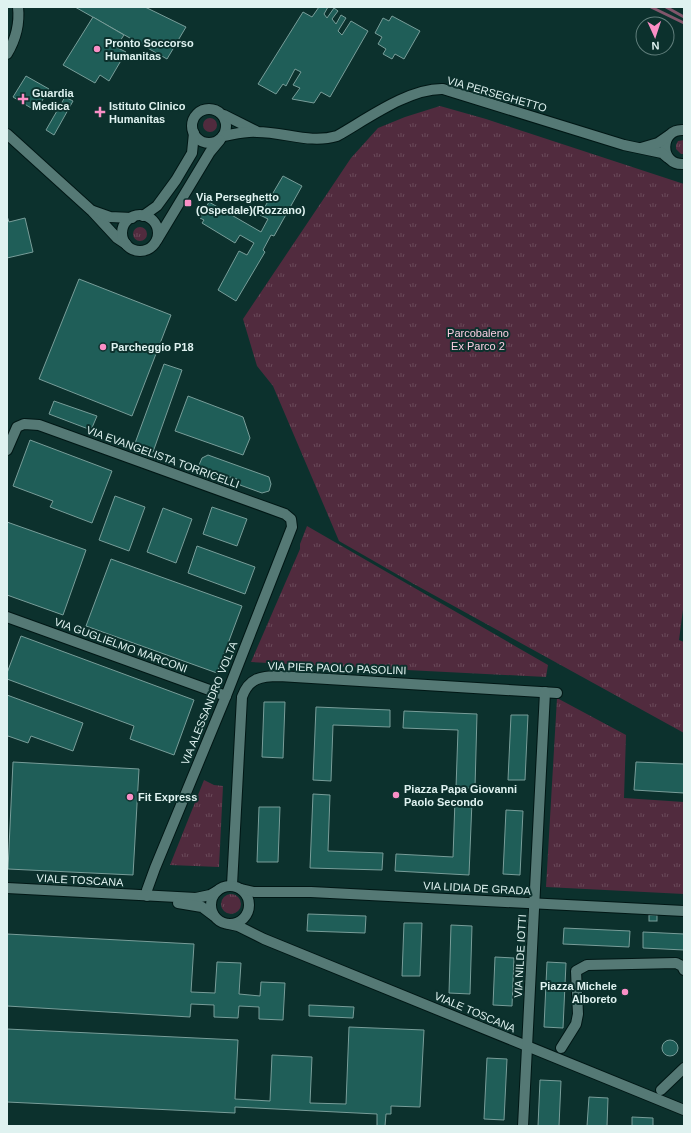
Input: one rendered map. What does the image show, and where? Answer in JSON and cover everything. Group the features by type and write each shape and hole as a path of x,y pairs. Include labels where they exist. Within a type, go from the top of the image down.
{"street":[{"path":"7,54 17,33 19,19 18,7"},
{"name":"VIA PERSEGHETTO","path":"222,138 258,132 312,139 325,139 337,136 413,94 433,89 443,89 624,145 662,153 675,163 684,164"},
{"path":"7,134 92,211 117,238 136,251 150,249 157,240 210,152 222,138 227,124 224,115 215,109 202,110 193,119 192,127 198,138 206,143 222,138"},
{"name":"VIA PERSEGHETTO","path":"224,115 258,132"},
{"name":"VIA PERSEGHETTO","path":"641,148 658,143 678,130 684,130"},
{"path":"92,211 110,217 132,218 143,216 157,206 176,180 192,153 194,133"},
{"path":"668,158 664,147 665,141 670,134"},
{"path":"143,216 149,218 156,224 158,234 157,240"},
{"path":"126,244 123,239 124,227 132,218"},
{"name":"VIA EVANGELISTA TORRICELLI","path":"7,450 17,427 24,424 38,425 285,514 291,519"},
{"name":"VIA ALESSANDRO VOLTA","path":"150,896 147,890 155,868 226,696 292,528 291,519"},
{"name":"VIA GUGLIELMO MARCONI","path":"7,617 226,696"},
{"name":"VIA PIER PAOLO PASOLINI","path":"236,887 242,697 250,683 256,679 264,676 279,676 557,693"},
{"name":"VIA NILDE IOTTI","path":"523,1126 545,692"},
{"path":"249,906 247,915 241,921 229,924 222,922 214,916 211,902 217,891 225,886 236,887 248,896 249,906 250,920 258,936"},
{"name":"VIA LIDIA DE GRADA","path":"236,887 254,892 534,903 684,911"},
{"name":"VIALE TOSCANA","path":"7,888 150,896 200,897 217,891"},
{"name":"VIA LIDIA DE GRADA","path":"249,906 257,897 270,892"},
{"name":"VIALE TOSCANA","path":"150,896 167,902 202,907 214,916"},
{"name":"VIALE TOSCANA","path":"229,924 238,926 258,936 527,1047 684,1110"},
{"path":"561,1048 576,1024 578,1014 576,971 580,967 587,965 676,963 682,966 684,970"},
{"path":"661,1090 684,1068"}],"green space":[{"name":"Parcobaleno Ex Parco 2","path":"440,106 486,119 684,184 684,602 679,640 684,642 684,733 412,583 339,541 273,386 257,366 243,319 351,158 378,128 405,117"},
{"path":"210,118 215,120 217,125 215,130 210,132 205,130 203,125 205,120"},
{"path":"684,140 684,154 681,154 676,149 676,145 678,141"},
{"path":"140,227 145,229 147,234 145,239 140,241 135,239 133,234 135,229"},
{"path":"307,526 548,665 546,677 251,662 300,549 300,544"},
{"path":"557,698 626,735 624,798 684,802 684,894 546,887"},
{"path":"204,780 214,785 223,786 219,867 170,865"},
{"path":"231,894 238,897 241,904 238,911 231,914 224,911 221,904 224,897"}],"building":[{"path":"75,7 145,7 186,27 167,59"},
{"path":"319,7 328,7 324,14 327,18 334,8 338,11 332,19 336,24 341,15 346,18 338,31 342,35 351,21 368,31 330,97 321,92 314,103 292,99 300,88 293,85 301,72 295,69 286,86 283,84 276,94 258,84 303,12 312,17"},
{"path":"392,16 420,31 404,59 395,54 392,59 383,54 386,49 378,44 382,37 375,33 383,18 389,21"},
{"name":"Pronto Soccorso Humanitas","path":"93,17 124,35 116,47 126,52 109,81 100,75 95,83 63,65"},
{"path":"26,76 49,89 36,111 13,97"},
{"path":"65,97 73,101 54,135 46,130"},
{"path":"283,176 302,186 274,236 271,235 263,250 265,252 236,301 218,290 239,251 247,255 254,243 240,235 235,243 202,223 204,220 200,218 209,202 261,232 268,219 260,215"},
{"path":"7,216 9,222 25,218 33,252 7,258"},
{"path":"79,279 171,315 132,416 39,379"},
{"path":"164,364 182,370 153,452 134,446"},
{"path":"188,396 243,417 250,438 243,455 175,431"},
{"path":"54,401 97,416 91,430 49,414"},
{"path":"30,440 112,471 92,523 50,507 53,501 13,486"},
{"path":"208,455 269,477 271,484 269,491 262,493 240,485 237,479 230,477 225,479 202,471 199,465 202,458"},
{"path":"115,496 145,507 129,551 99,540"},
{"path":"212,507 247,519 237,546 203,534"},
{"path":"163,508 192,519 176,563 147,552"},
{"path":"7,522 86,550 63,615 7,595"},
{"path":"197,546 255,567 245,594 188,573"},
{"path":"111,559 242,606 217,673 86,626"},
{"path":"21,636 194,700 174,755 130,739 134,726 7,679 7,673"},
{"path":"7,695 83,723 73,751 31,736 28,743 8,736 7,739"},
{"path":"264,702 285,702 283,758 262,757"},
{"path":"316,707 390,710 390,727 333,725 331,781 313,780"},
{"path":"404,711 477,714 475,788 456,788 458,730 403,728"},
{"path":"511,715 528,715 525,780 508,780"},
{"path":"13,762 139,769 133,875 8,869"},
{"path":"636,762 684,764 684,793 634,790"},
{"path":"313,794 330,795 328,851 383,853 382,870 310,868"},
{"path":"455,800 472,801 469,875 395,871 396,854 453,857"},
{"path":"259,807 280,807 278,862 257,862"},
{"path":"506,810 523,811 520,875 503,874"},
{"path":"308,914 366,916 365,933 307,931"},
{"path":"649,915 657,915 657,921 649,921"},
{"path":"404,923 422,923 420,976 402,976"},
{"path":"451,925 472,926 470,994 449,993"},
{"path":"564,928 630,931 629,947 563,944"},
{"path":"643,932 684,934 684,950 643,948"},
{"path":"7,934 194,944 191,992 215,993 217,962 241,963 239,994 260,996 261,982 285,983 283,1020 259,1019 259,1007 239,1006 238,1018 214,1017 214,1005 191,1004 190,1017 7,1006"},
{"path":"495,957 514,958 512,1006 493,1005"},
{"path":"547,962 566,963 563,1028 544,1027"},
{"path":"309,1005 354,1007 353,1018 309,1016"},
{"path":"349,1027 424,1030 420,1107 391,1106 391,1114 386,1114 385,1126 377,1126 377,1114 235,1107 235,1113 7,1102 7,1029 238,1040 235,1099 270,1101 272,1055 312,1057 310,1103 346,1104"},
{"path":"667,1040 673,1040 678,1045 676,1054 673,1056 667,1056 662,1051 662,1045"},
{"path":"487,1058 507,1059 504,1120 484,1119"},
{"path":"540,1080 561,1081 559,1126 538,1126"},
{"path":"589,1097 608,1098 607,1126 587,1126"},
{"path":"632,1117 653,1118 653,1126 632,1126"}],"waterway":[{"path":"651,7 684,23"},
{"path":"666,7 684,17"}],"place":[{"name":"Pronto Soccorso Humanitas","path":"97,49"},
{"name":"Guardia Medica","path":"23,99"},
{"name":"Istituto Clinico Humanitas","path":"100,112"},
{"name":"Via Perseghetto (Ospedale)(Rozzano)","path":"188,203"},
{"name":"Parcheggio P18","path":"103,347"},
{"name":"Piazza Papa Giovanni Paolo Secondo","path":"396,795"},
{"name":"Fit Express","path":"130,797"},
{"name":"Piazza Michele Alboreto","path":"625,992"}]}
